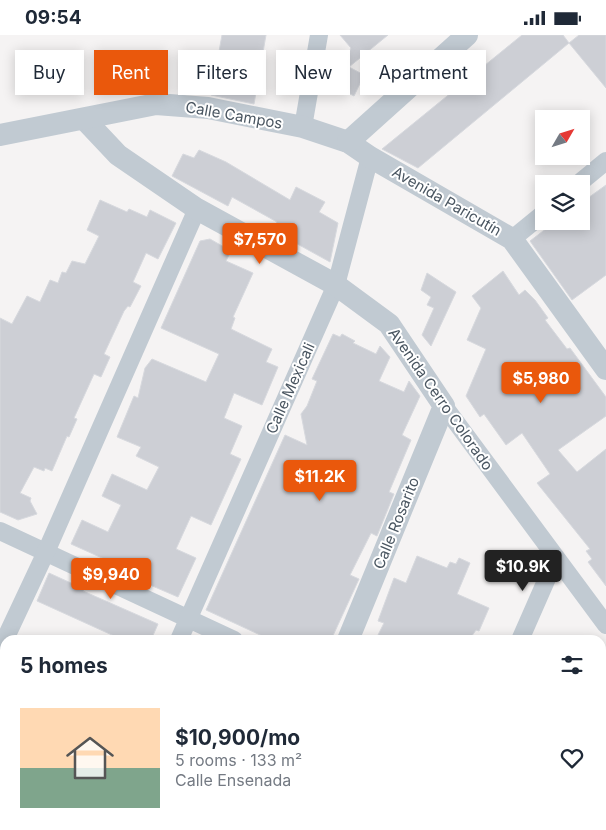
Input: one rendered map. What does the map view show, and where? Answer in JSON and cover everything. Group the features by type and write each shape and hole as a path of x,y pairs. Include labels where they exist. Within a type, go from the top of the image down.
{"street":[{"path":"303,127 319,35"},
{"path":"348,142 467,35"},
{"name":"Calle Campos","path":"0,135 86,120 156,104 208,107 303,127 348,142"},
{"name":"Avenida Cerro Colorado","path":"86,120 118,155 197,209 336,285 389,324 444,406 606,625"},
{"name":"Avenida Paricutín","path":"348,142 370,157 512,239 606,369"},
{"name":"Calle Mexicali","path":"181,635 336,285 370,157"},
{"path":"589,175 606,161"},
{"path":"7,635 46,552 197,209"},
{"path":"512,239 535,220"},
{"name":"Calle Rosarito","path":"350,635 444,406"},
{"path":"0,531 223,635"},
{"path":"522,635 556,558"}],"building":[{"path":"222,35 266,35 263,50 219,50"},
{"path":"340,35 388,35 370,50 360,50 360,58 350,66 351,48"},
{"path":"522,35 563,35 569,43 418,168 382,149 448,95 486,95 486,64"},
{"path":"579,35 606,35 606,88 569,43"},
{"path":"350,68 360,73 360,83 354,96 350,94"},
{"path":"211,95 256,95 254,104"},
{"path":"199,150 226,162 290,200 296,187 325,202 319,212 338,223 330,262 272,230 277,222 232,197 228,206 172,176 183,154 194,158"},
{"path":"606,185 606,275 572,300 530,241 544,230 590,230 590,197"},
{"path":"100,200 127,212 129,209 147,217 150,210 176,223 158,259 146,253 133,282 141,286 130,307 128,306 124,311 104,354 110,357 101,377 94,374 74,418 77,419 69,437 67,436 52,471 45,468 44,471 34,467 20,493 31,498 30,501 37,514 18,520 0,512 0,318 12,324 27,296 40,302 50,280 58,283 62,272 66,273 72,261 85,264 99,236 87,230"},
{"path":"210,239 231,251 226,261 253,273 233,317 235,318 231,329 272,349 266,362 278,367 262,405 234,393 224,418 242,426 230,454 241,459 211,525 191,516 176,549 196,558 178,597 120,572 122,569 111,562 71,544 82,520 108,532 121,505 102,496 112,474 147,490 159,467 136,456 141,447 117,437 134,396 138,398 145,368 152,359 206,382 219,354 161,328 200,241"},
{"path":"503,271 519,295 525,290 535,300 548,318 545,320 567,349 570,348 606,397 606,416 558,450 577,472 606,449 606,586 588,562 592,559 586,551 590,549 537,483 550,474 522,433 506,445 484,414 480,417 466,396 486,349 467,340 481,308 472,296"},
{"path":"427,273 456,292 431,346 422,335 434,308 427,305 431,297 421,290"},
{"path":"333,334 340,337 342,334 355,341 353,343 376,354 380,346 390,357 379,381 404,392 409,381 420,396 402,435 411,440 389,492 394,494 377,536 371,533 350,575 359,579 333,635 260,635 206,610 285,435 307,445 301,414 307,406 317,381 312,379"},
{"path":"508,554 534,567 526,584 500,572"},
{"path":"417,556 447,568 450,562 456,564 459,558 470,563 457,594 489,608 479,631 476,630 472,635 378,635 384,623 378,621 394,578 406,583"},
{"path":"49,573 84,589 83,591 158,624 153,635 112,635 37,601"}]}
